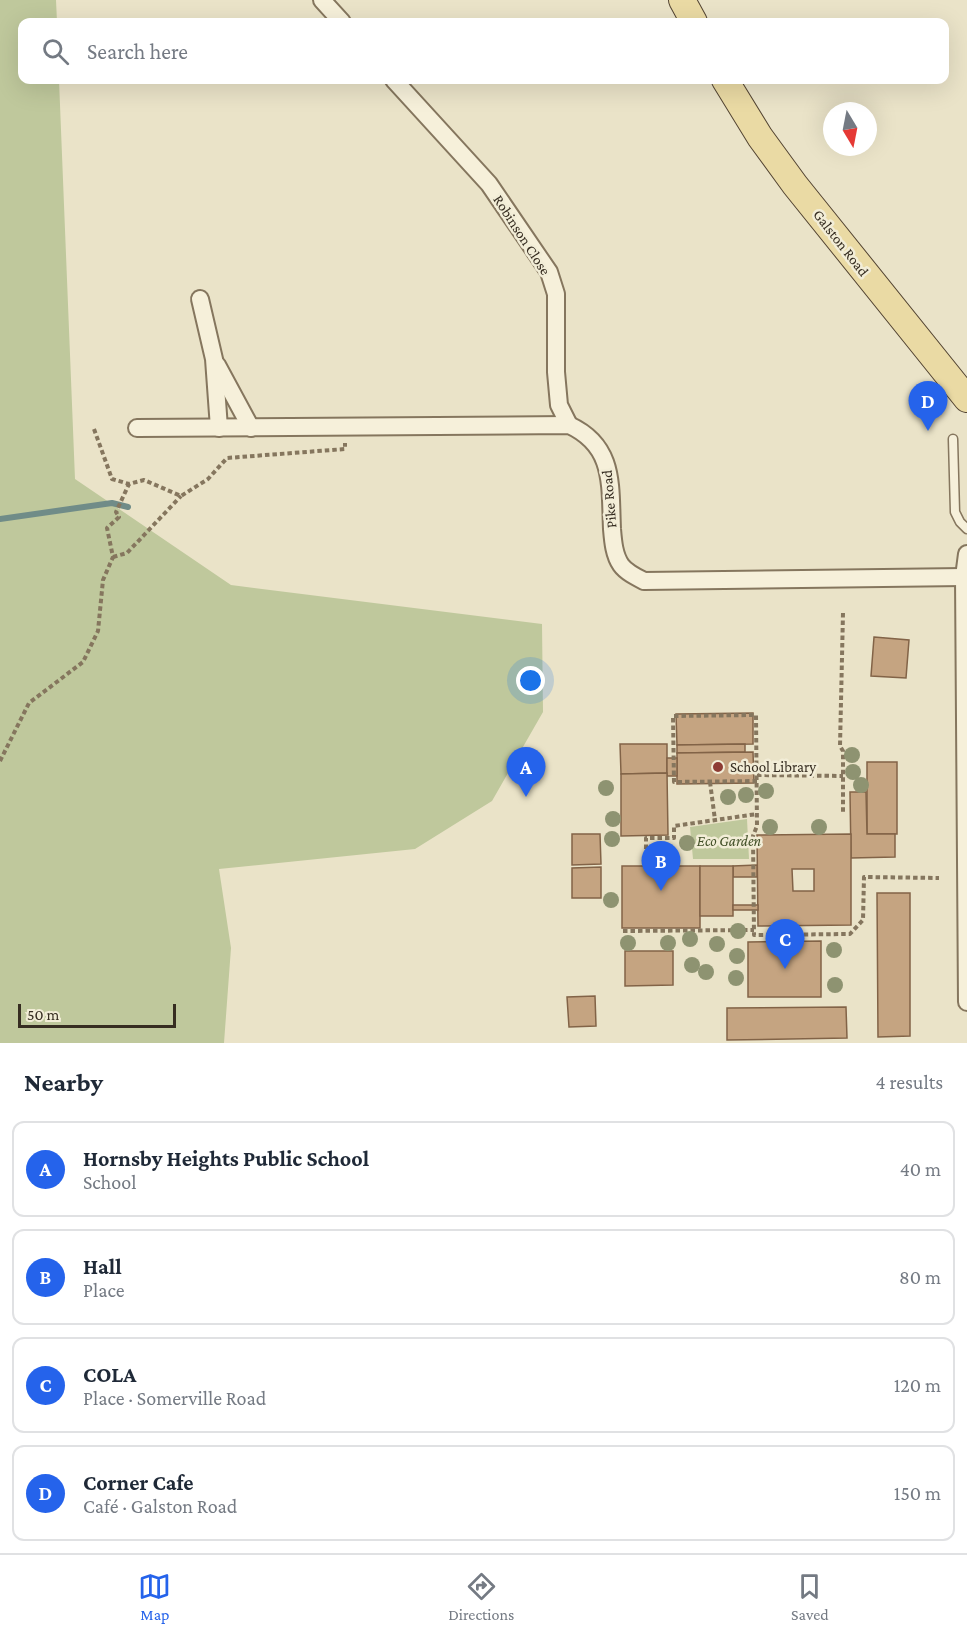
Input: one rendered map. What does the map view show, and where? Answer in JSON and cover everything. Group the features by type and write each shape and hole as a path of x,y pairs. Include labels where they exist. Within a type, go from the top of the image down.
{"main road":[{"path":"682,0 692,18"},
{"name":"Galston Road","path":"727,84 760,137 795,185 967,399"}],"street":[{"path":"322,0 338,18"},
{"name":"Robinson Close","path":"398,84 489,184 549,272 556,294 556,372 559,405 569,425"},
{"path":"200,299 214,359 219,428"},
{"path":"214,359 251,428"},
{"path":"137,428 569,425"},
{"name":"Pike Road","path":"569,425 593,440 603,455 609,468 615,551 621,566 644,581 964,577"},
{"path":"967,554 964,577 967,1002"}],"lane":[{"path":"953,439 955,512 967,529"}],"path":[{"path":"113,557 127,553 181,496 208,479 227,458 345,449 343,427"},
{"path":"94,429 112,479 129,484 144,480 181,496"},
{"path":"0,761 29,702 83,662 98,631 103,580 113,557 108,528 119,518 116,512 129,484"},
{"path":"843,613 840,746 843,751 843,813"},
{"path":"757,781 674,782 673,716 756,715 757,775 757,781 757,826 753,836 754,935 850,934 863,920 864,877 939,878"},
{"path":"757,775 843,776"},
{"path":"710,782 715,820"},
{"path":"646,864 646,838 674,838 674,826 757,814"},
{"path":"623,931 754,930"}],"green space":[{"path":"0,0 56,0 57,18 18,18 18,84 59,84 75,479 231,585 542,624 543,712 492,801 415,849 219,869 231,948 224,1043 0,1043"},
{"name":"Eco Garden","path":"747,819 749,859 693,859 690,827"}],"building":[{"path":"874,637 909,640 906,678 871,676"},
{"path":"753,713 753,744 677,745 676,714"},
{"path":"620,744 667,744 667,773 621,774"},
{"path":"745,744 745,752 677,753 677,745"},
{"path":"753,752 754,783 677,784 677,753"},
{"path":"667,758 677,758 677,776 667,776"},
{"path":"867,762 897,762 897,834 867,834"},
{"path":"667,773 668,835 621,836 621,774"},
{"path":"850,792 866,792 867,834 895,834 895,857 851,858"},
{"path":"572,834 600,834 601,864 572,865"},
{"path":"851,834 851,925 758,926 757,835","holes":["792,869 814,869 814,891 793,891"]},
{"path":"757,865 757,877 733,877 733,866"},
{"path":"622,866 700,866 700,928 622,928"},
{"path":"700,866 733,866 733,916 700,916"},
{"path":"601,867 601,898 572,898 572,868"},
{"path":"877,893 910,893 910,1036 878,1037"},
{"path":"733,905 758,905 758,910 733,910"},
{"path":"821,941 821,997 748,997 748,942"},
{"path":"625,951 673,951 673,985 625,986"},
{"path":"595,996 596,1026 569,1027 567,997"},
{"path":"846,1007 847,1038 727,1040 727,1008"}],"waterway":[{"path":"0,519 112,503 128,507"}],"place":[{"name":"Corner Cafe","path":"928,431"},
{"name":"School Library","path":"718,767"},
{"name":"Hornsby Heights Public School","path":"526,797"},
{"name":"Hall","path":"661,891"},
{"name":"COLA","path":"785,969"}]}
